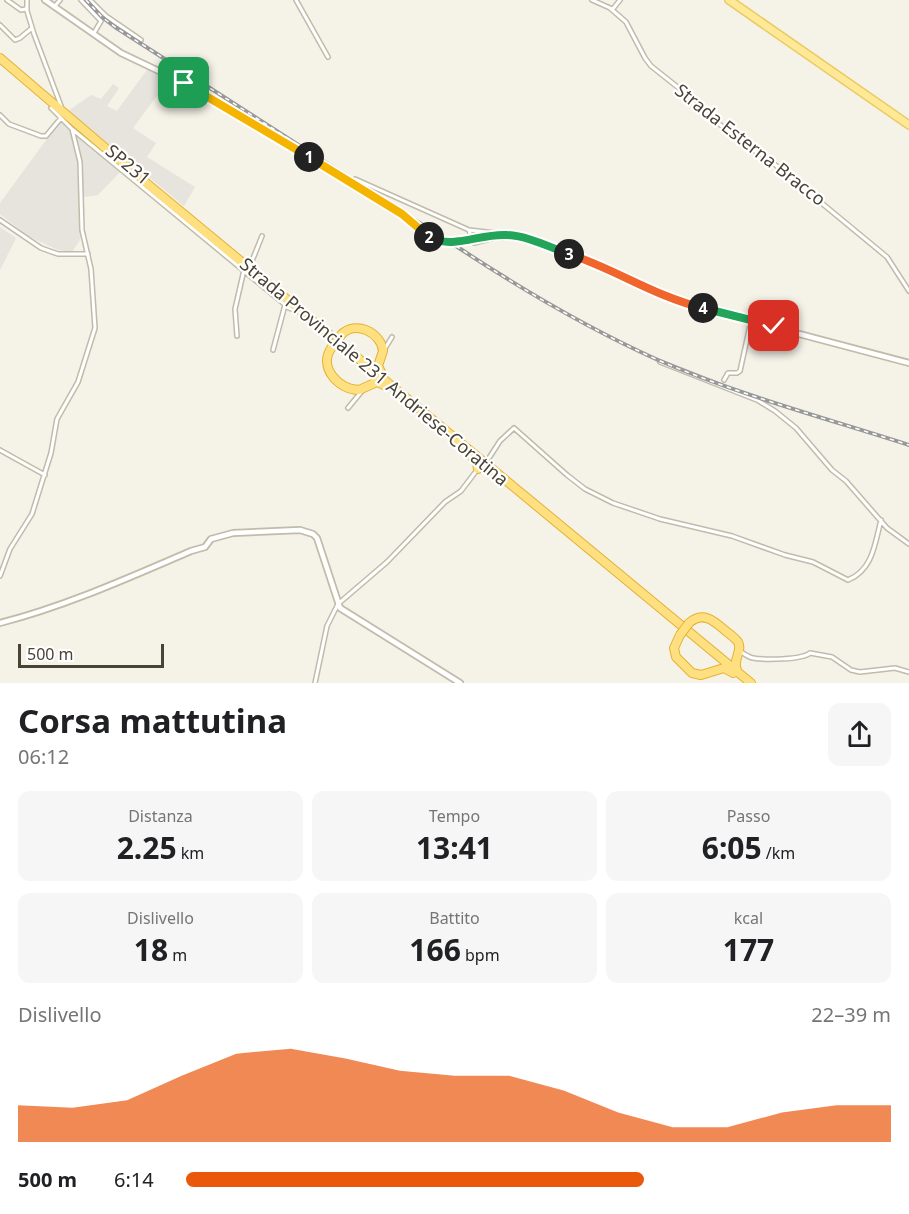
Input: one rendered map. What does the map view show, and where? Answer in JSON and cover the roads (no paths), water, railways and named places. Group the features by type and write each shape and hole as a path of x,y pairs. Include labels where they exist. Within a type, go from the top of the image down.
{"highway":[{"name":"Strada Provinciale 231 Andriese-Coratina","path":"0,58 51,104 363,367 749,683"},
{"name":"Strada Provinciale 231 Andriese-Coratina","path":"0,58 457,443"},
{"path":"358,392 328,371 325,360 332,347 349,329 357,327 368,331 383,346"},
{"path":"346,349 367,362 375,361 383,346"},
{"path":"383,346 378,366 384,380"},
{"path":"358,392 368,376 363,367"},
{"path":"358,392 376,382 390,389"},
{"path":"457,443 481,458 489,458 490,466 502,480"},
{"path":"457,443 477,462 478,469 484,468 502,480"},
{"path":"699,617 712,619 736,639 738,652 736,668 749,683 726,668 696,675 679,661 675,648 680,635 689,623 699,617"},
{"path":"699,641 722,657 731,657 738,652"},
{"path":"699,641 714,658 709,672"}],"main road":[{"path":"727,1 909,125"}],"street":[{"path":"7,0 29,18"},
{"path":"45,0 122,53 184,83 269,132 408,219 424,234 435,240 450,243 495,233"},
{"path":"54,7 60,0"},
{"path":"81,0 101,21 94,33"},
{"path":"90,0 106,16 141,40"},
{"path":"296,0 328,57"},
{"name":"Strada Esterna Bracco","path":"592,0 612,9 630,27 651,66 680,89 693,103 748,147 767,158 888,257 909,291"},
{"path":"612,9 620,0"},
{"path":"21,10 26,9 28,2"},
{"path":"28,2 32,28 62,109"},
{"path":"0,26 15,40 32,28"},
{"path":"57,95 51,104 72,129 285,305 297,311"},
{"name":"SP231","path":"51,104 62,109 250,266 256,275"},
{"path":"0,115 9,124 41,136 46,136 61,118"},
{"path":"0,576 10,549 32,514 45,475 59,413 65,407 78,382 95,328 88,254 82,230 80,162 72,129"},
{"path":"355,179 469,230 519,237 575,256 675,301 909,363"},
{"path":"0,220 41,248 58,254 88,254"},
{"path":"469,230 474,243 493,238 519,237"},
{"path":"250,266 262,236"},
{"path":"237,336 234,309 244,270"},
{"path":"273,350 285,305"},
{"path":"724,380 728,373 740,371 751,321"},
{"path":"660,363 767,405 796,428 832,470 846,481 881,520 909,544"},
{"path":"348,408 358,392"},
{"path":"489,458 500,441 514,428 585,489 613,503 660,519 732,536 785,555 813,562 848,580 860,573 867,565 875,546 881,520"},
{"path":"0,450 45,475"},
{"path":"315,683 327,626 338,604 387,562 445,502 461,491 478,469"},
{"path":"0,623 37,613 104,589 205,547 214,537 232,533 300,530 313,534 320,546 338,604 345,613 460,683"},
{"path":"738,652 752,658 797,658 808,656 810,653 822,654 832,657 851,670 860,672 895,668 909,672"}],"railway":[{"path":"86,0 115,27 446,240"},
{"path":"456,246 555,307 658,360 751,395 909,445"}]}
